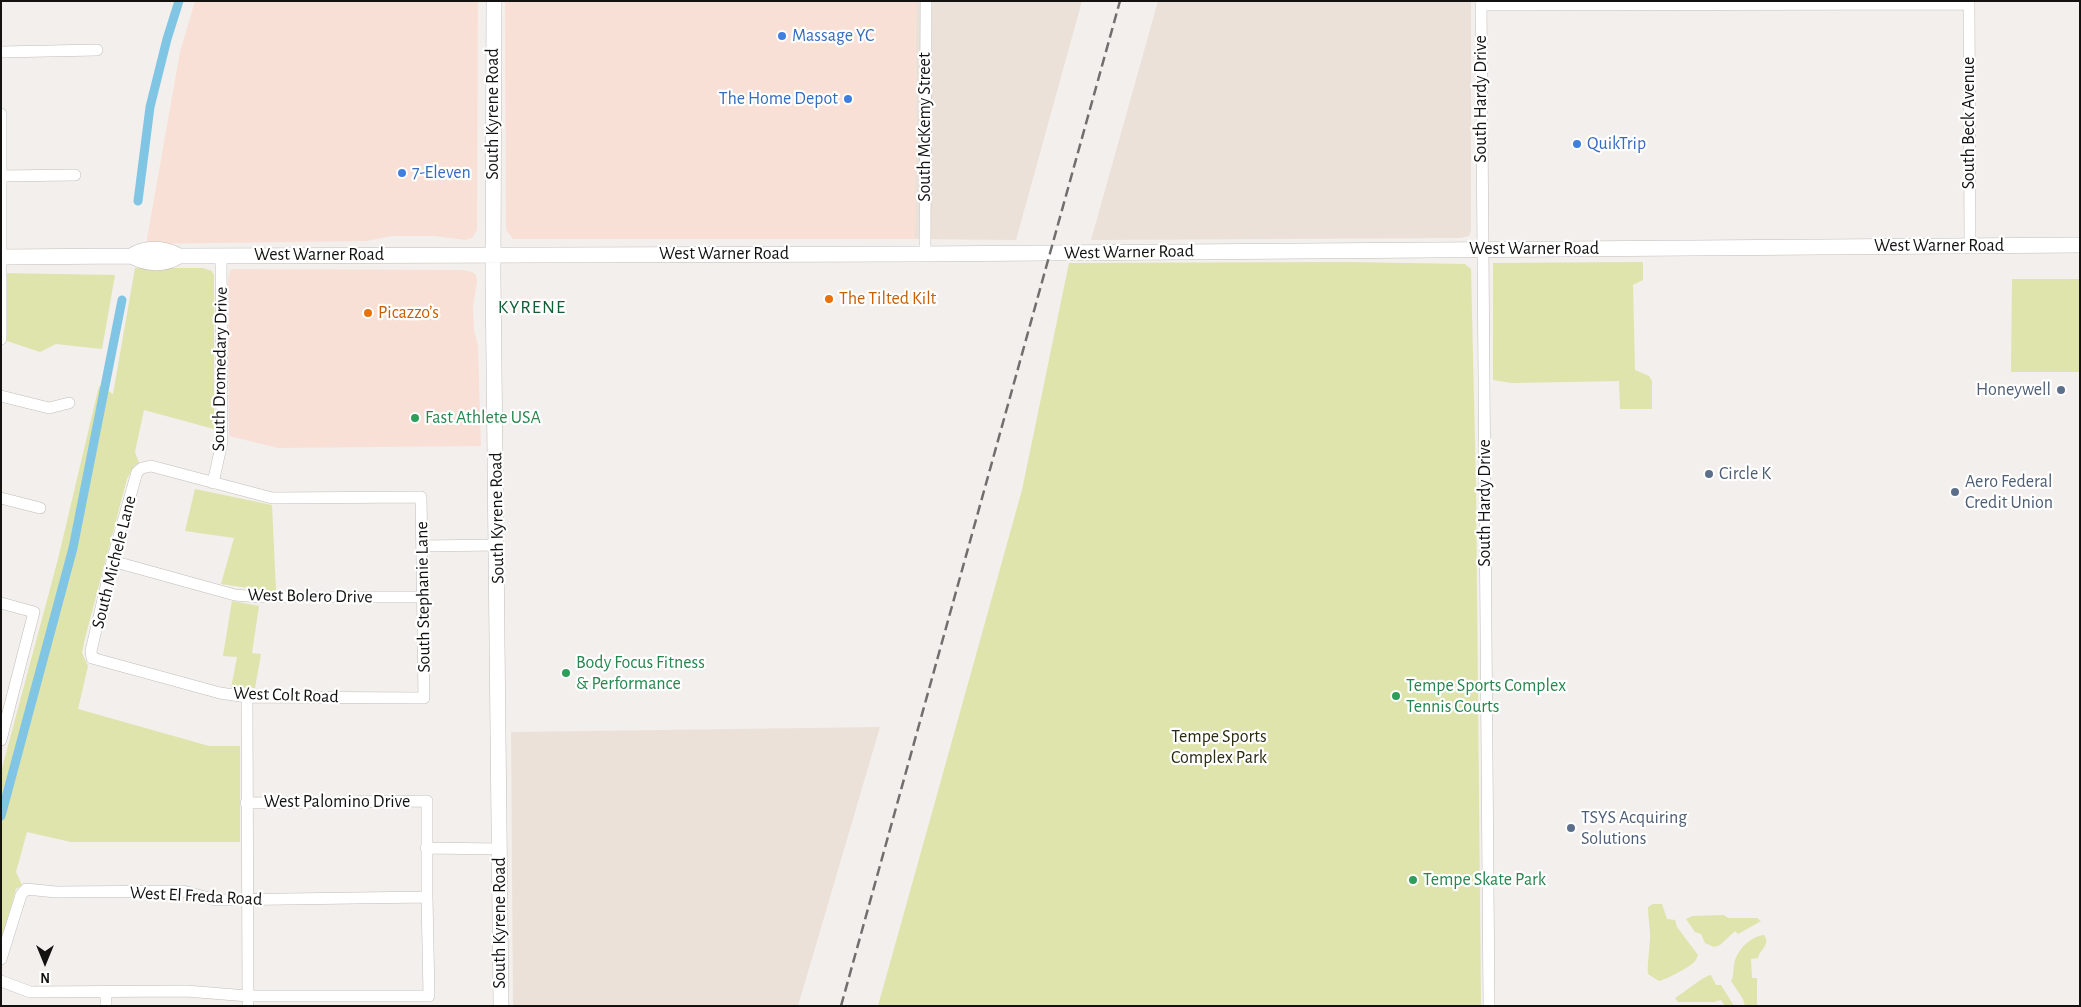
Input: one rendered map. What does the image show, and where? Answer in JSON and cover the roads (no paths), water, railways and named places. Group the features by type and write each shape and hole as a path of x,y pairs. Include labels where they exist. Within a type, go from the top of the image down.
{"main road":[{"name":"South Kyrene Road","path":"494,1 493,254 501,1006"},
{"name":"West Warner Road","path":"1,257 131,256 142,262 169,262 178,256 221,255 925,254 2080,245"}],"street":[{"name":"South McKemy Street","path":"925,254 924,115 926,1"},
{"path":"1481,3 1969,2"},
{"name":"South Beck Avenue","path":"1969,2 1970,246"},
{"name":"South Hardy Drive","path":"1481,3 1489,1006"},
{"path":"1,52 97,50"},
{"path":"1,114 1,339"},
{"path":"2,176 75,175"},
{"name":"South Dromedary Drive","path":"213,483 222,442 221,255"},
{"path":"1,396 49,408 69,403"},
{"name":"South Michele Lane","path":"92,658 91,651 112,561 137,472 142,468 151,466 213,483"},
{"name":"South Stephanie Lane","path":"213,483 272,498 285,499 421,497 424,698"},
{"path":"1,498 40,508"},
{"path":"422,546 497,545"},
{"name":"West Bolero Drive","path":"112,561 236,595 259,597 422,597"},
{"path":"1,603 34,612 5,708 1,740"},
{"name":"West Colt Road","path":"92,658 220,693 247,697 424,698"},
{"path":"247,697 248,1001"},
{"name":"West Palomino Drive","path":"246,803 427,802 426,848"},
{"path":"1,981 30,992 186,992 248,1001 429,996 426,848 500,848"},
{"name":"West El Freda Road","path":"1,959 20,895 26,889 56,892 183,891 216,900 426,897"},
{"path":"106,992 106,1006"}],"waterway":[{"path":"138,201 150,107 167,39 179,1"},
{"path":"1,816 73,548 122,300"}],"railway":[{"path":"841,1006 1120,1"}],"place":[{"name":"Massage YC","path":"782,36"},
{"name":"The Home Depot","path":"848,99"},
{"name":"QuikTrip","path":"1577,144"},
{"name":"7-Eleven","path":"402,173"},
{"name":"The Tilted Kilt","path":"829,299"},
{"name":"Picazzo’s","path":"368,313"},
{"name":"Honeywell","path":"2061,390"},
{"name":"Fast Athlete USA","path":"415,418"},
{"name":"Circle K","path":"1709,474"},
{"name":"Aero Federal Credit Union","path":"1955,492"},
{"name":"Body Focus Fitness & Performance","path":"566,673"},
{"name":"Tempe Sports Complex Tennis Courts","path":"1396,696"},
{"name":"TSYS Acquiring Solutions","path":"1571,828"},
{"name":"Tempe Skate Park","path":"1413,880"}],"district":[{"name":"KYRENE","path":"532,307"}],"park label":[{"name":"Tempe Sports Complex Park","path":"1219,748"}]}
